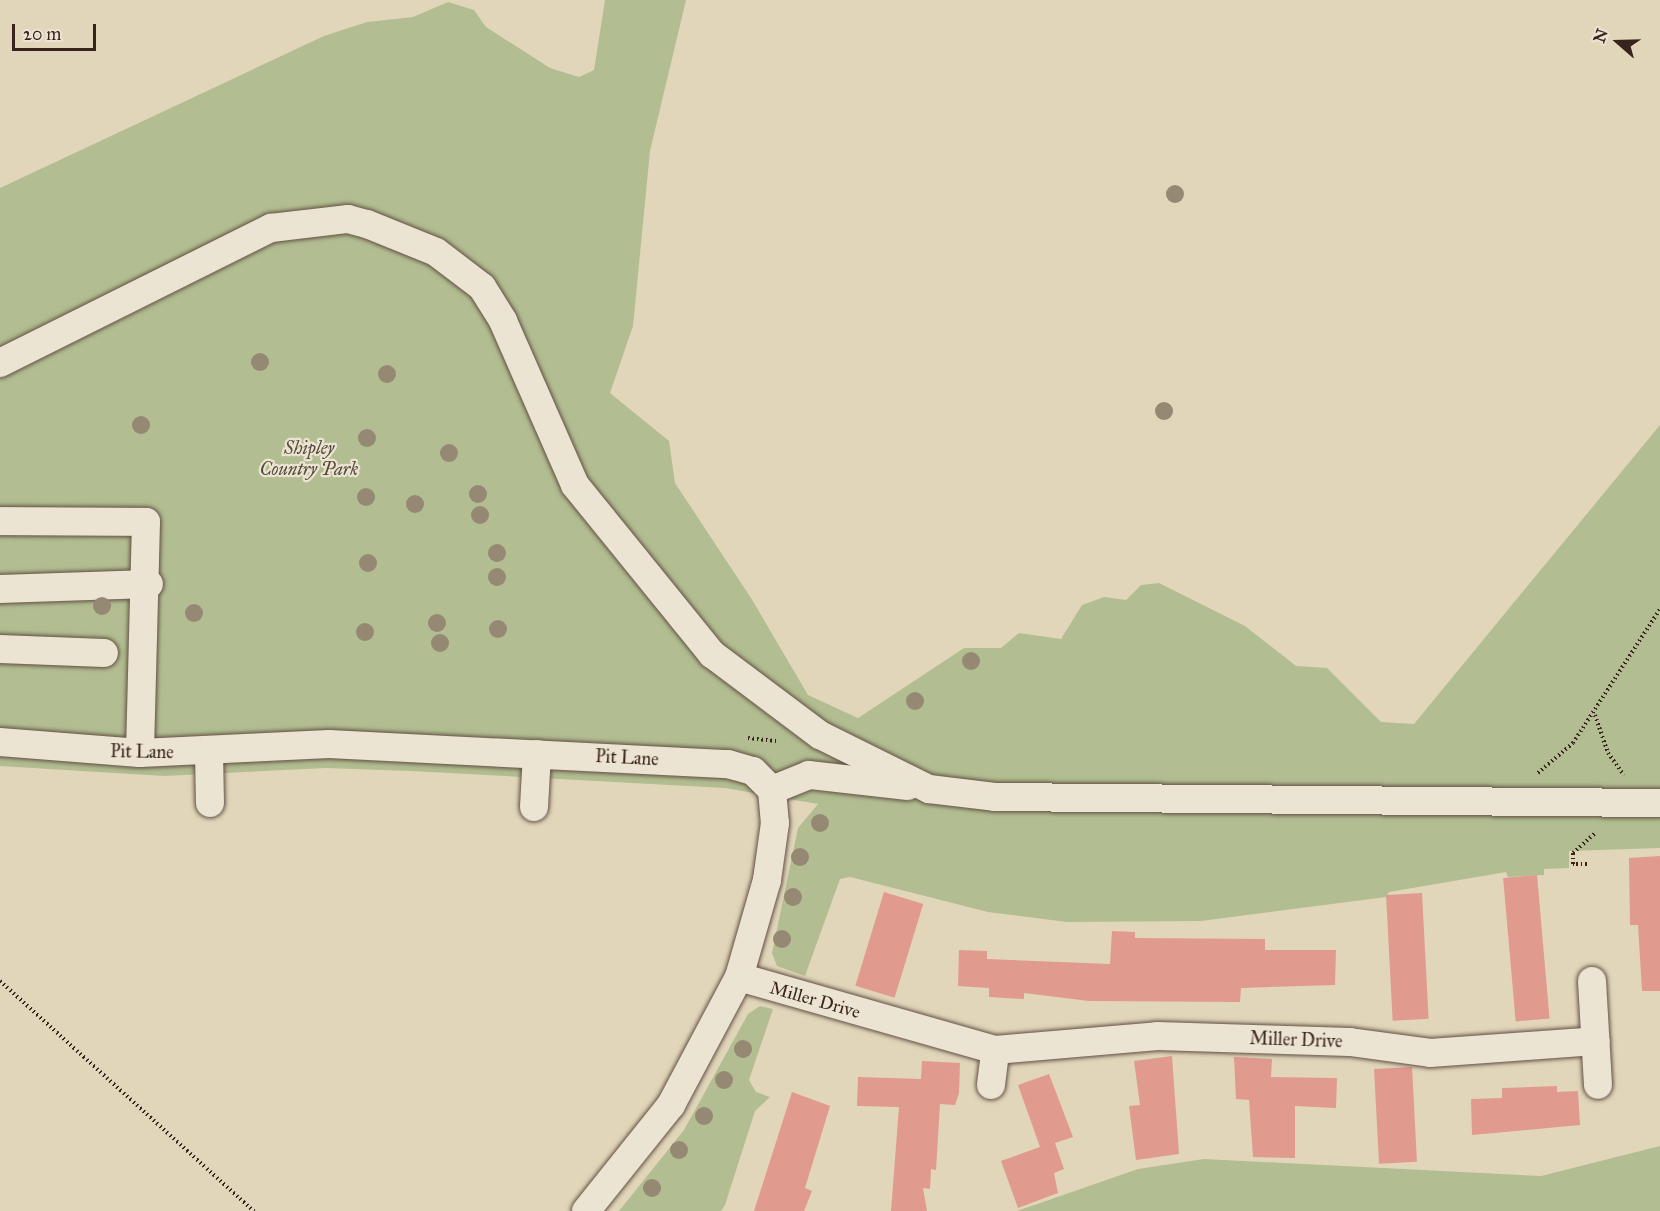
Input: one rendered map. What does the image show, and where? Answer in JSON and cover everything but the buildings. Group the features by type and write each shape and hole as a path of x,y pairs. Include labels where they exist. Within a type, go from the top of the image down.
{"street":[{"path":"0,363 271,228 348,219 416,242 482,287 575,485 700,641 741,679 820,735 929,789"},
{"path":"0,521 146,522 149,584 140,753"},
{"path":"0,589 149,584"},
{"path":"0,649 104,653"},
{"name":"Pit Lane","path":"0,742 140,753 209,752 329,744 728,764 753,771 772,790"},
{"path":"209,752 210,803"},
{"path":"534,807 537,754"},
{"path":"586,1211 672,1105 740,977 767,880 775,823 772,790 809,775 995,797 1660,803"},
{"name":"Miller Drive","path":"740,977 995,1050 1157,1036 1350,1042 1430,1053 1596,1041"},
{"path":"1592,981 1598,1085"},
{"path":"991,1085 995,1050"}],"path":[{"path":"1531,777 1566,752 1594,714 1660,609"},
{"path":"1594,714 1608,753 1628,783 1628,803"},
{"path":"1587,864 1573,864 1573,853 1603,825"},
{"path":"0,981 254,1211"}],"green space":[{"name":"Shipley Country Park","path":"605,0 686,0 650,151 633,326 610,393 669,441 675,483 751,598 808,695 858,718 964,648 1001,648 1019,633 1061,639 1082,605 1104,597 1126,600 1141,585 1159,583 1245,626 1296,666 1327,668 1381,722 1414,724 1660,425 1660,848 1569,851 1569,868 1544,869 1544,875 1508,877 1506,872 1389,892 1386,897 1201,921 1067,922 988,912 850,877 840,879 805,976 777,966 772,953 798,828 818,804 725,788 411,771 326,768 164,776 0,766 0,188 324,36 367,22 413,17 448,2 474,10 486,27 550,68 579,77 594,70"},
{"path":"760,1006 773,1009 749,1080 756,1092 770,1097 755,1111 725,1205 721,1211 619,1211 684,1130 748,1014"},
{"path":"1660,1146 1660,1211 1017,1211 1138,1169 1204,1159 1541,1176"}]}
